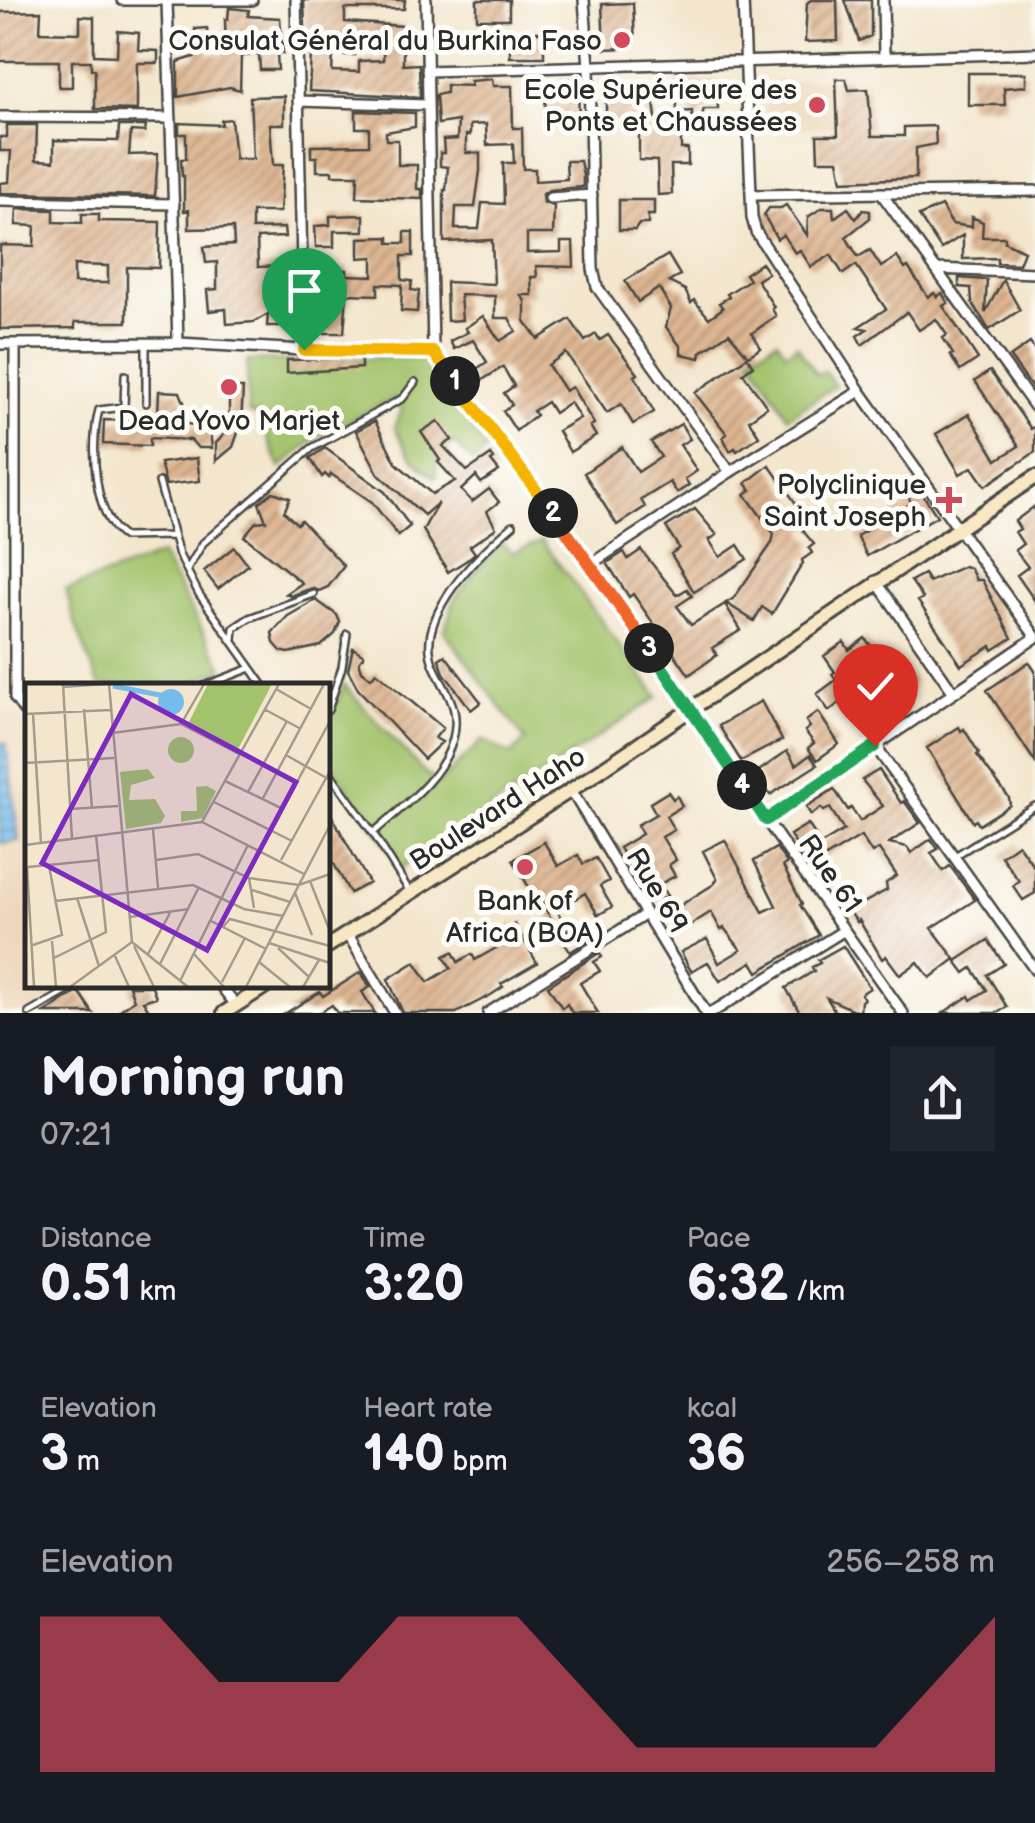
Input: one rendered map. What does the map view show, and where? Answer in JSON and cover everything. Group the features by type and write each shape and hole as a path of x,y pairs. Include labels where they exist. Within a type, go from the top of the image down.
{"main road":[{"name":"Boulevard Haho","path":"330,945 570,790 876,581 1035,478"},
{"path":"230,1009 263,988"}],"street":[{"path":"122,0 252,0"},
{"path":"296,0 304,350"},
{"path":"0,344 178,343 433,352 426,0"},
{"path":"584,0 590,66 593,270 597,287 730,472"},
{"path":"743,0 752,218 764,247 860,391 1035,637 766,820"},
{"path":"883,0 884,56"},
{"path":"167,1 178,343"},
{"path":"427,71 1035,53"},
{"path":"298,101 428,106"},
{"path":"0,116 172,118"},
{"path":"752,195 1035,191"},
{"path":"881,193 1035,406"},
{"path":"550,198 592,195"},
{"path":"0,201 174,204"},
{"path":"936,269 1035,272"},
{"path":"15,344 15,698 25,712"},
{"name":"Rue 61","path":"433,352 590,564 903,1013"},
{"path":"590,564 860,391"},
{"path":"876,581 954,693"},
{"path":"0,698 15,698"},
{"path":"875,746 1034,968"},
{"name":"Rue 69","path":"570,790 708,1013"},
{"path":"488,1013 646,914"},
{"path":"708,1013 844,931"},
{"path":"347,933 395,1013"}],"lane":[{"path":"146,343 146,403"},
{"path":"125,375 124,407 100,410 94,433 100,496 108,522 124,538 173,536"},
{"path":"187,570 202,543 312,448 379,414 403,398 415,382"},
{"path":"159,482 173,536 198,594 262,683"},
{"path":"373,833 441,767 452,744 456,727 454,706 433,664 431,642 438,613 450,588 513,525"},
{"path":"233,642 238,624 314,594"},
{"path":"330,704 347,634"},
{"path":"212,683 251,668"},
{"path":"330,773 411,894"},
{"path":"955,856 1035,806"},
{"path":"28,1013 72,988"}],"shaded area":[{"name":"Ecole Supérieure des Ponts et Chaussées","path":"868,78 871,126 765,129 766,81"},
{"path":"0,711 18,714 25,724 25,988 88,988 86,990 102,1013 0,1013 0,844 19,841 7,743 0,743"}],"green space":[{"path":"777,340 786,353 797,345 816,374 825,371 835,386 788,417 751,357"},
{"path":"410,357 434,364 486,451 473,462 453,442 437,457 436,478 416,462 399,436 395,428 402,409 394,398 317,437 280,468 258,416 248,413 247,361"},
{"path":"500,541 512,553 542,541 658,697 402,868 330,762 330,716 344,685 423,771 439,783 483,740 511,755 525,740 444,631 455,598"},
{"path":"161,555 223,668 191,683 98,683 66,590"}],"water":[{"path":"6,743 19,841 0,843 0,744"}],"building":[{"path":"304,0 405,0 404,9 345,9 345,22 403,26 403,65 419,64 420,97 309,91 311,54 306,54","holes":["356,42 384,43 383,60 359,61 359,72 332,71 333,55 355,55"]},
{"path":"477,0 509,0 509,19 477,19"},
{"path":"837,0 838,41 805,42 807,3"},
{"path":"845,0 871,0 871,36 859,41"},
{"path":"633,3 635,43 626,43 627,48 604,49 602,4"},
{"path":"229,8 249,10 248,16 280,18 283,53 277,53 278,70 260,70 259,54 241,56 240,90 230,87 178,97 178,62 197,56 195,29 207,28 209,55 226,53 225,19"},
{"path":"41,11 40,32 80,33 80,16 94,17 94,55 117,56 118,31 139,33 138,50 158,51 158,63 137,63 137,110 95,109 95,69 91,69 91,61 72,61 72,87 59,87 59,61 0,61 0,12"},
{"path":"510,32 544,32 544,57 510,57"},
{"path":"968,73 1026,73 1026,86 1004,88 1005,105 968,105"},
{"path":"492,79 493,86 512,86 513,128 522,128 523,169 535,169 535,181 567,179 566,161 580,161 583,187 543,194 544,203 554,206 553,234 527,234 527,253 561,252 561,242 573,242 574,267 536,266 537,277 531,277 532,295 521,295 525,301 525,321 538,339 570,319 585,341 596,334 600,340 608,335 638,374 635,376 654,412 633,424 621,404 607,413 566,353 548,365 565,391 572,387 594,424 590,426 596,436 570,452 558,431 580,418 570,402 554,413 547,402 516,431 503,411 512,405 504,393 514,386 503,367 476,384 469,374 487,362 473,340 454,349 450,341 468,332 465,328 483,316 500,341 516,331 509,318 495,318 495,296 460,295 462,320 447,321 446,282 494,284 492,240 444,242 448,167 440,166 440,153 444,153 443,140 457,139 458,121 438,124 436,95 446,93 446,85 471,86 470,81","holes":["486,124 487,145 513,144 514,163 503,163 504,204 482,203 479,229 455,229 456,207 475,207 480,153 466,153 470,125"]},
{"path":"562,79 575,79 578,85 579,124 546,125 545,85 562,85"},
{"path":"836,79 846,79 849,90 868,89 872,136 904,136 904,127 935,126 936,144 916,148 916,178 842,181 838,160 818,160 817,135 838,135"},
{"path":"717,82 718,109 704,109 701,118 692,118 692,111 677,112 676,83"},
{"path":"606,87 652,87 658,132 681,132 681,149 688,149 688,165 671,165 672,194 658,195 657,161 639,160 639,126 606,126"},
{"path":"284,96 284,124 270,124 273,165 283,165 280,212 252,212 252,229 284,228 285,237 257,238 258,267 284,266 283,326 267,326 268,314 254,322 227,324 226,309 209,311 207,290 217,289 217,262 206,263 204,247 234,245 233,228 189,229 181,159 186,159 186,134 179,134 179,123 222,125 221,120 231,119 235,159 253,159 250,97"},
{"path":"356,111 415,113 415,127 386,132 386,140 398,140 398,165 417,165 417,189 422,189 422,199 357,197 358,175 317,171 317,157 311,157 311,146 369,145 369,128 356,128"},
{"path":"7,125 37,125 36,160 54,161 54,140 118,141 119,126 146,126 145,132 131,131 129,155 158,154 155,196 0,193 0,183 9,182 11,151 0,151 0,137 7,137"},
{"path":"619,200 654,200 654,215 648,215 648,224 639,224 635,230 619,230"},
{"path":"786,205 807,235 808,217 822,208 833,208 834,218 848,208 856,219 863,210 870,211 870,218 846,237 858,257 870,250 881,267 897,257 928,297 942,293 948,303 943,306 978,359 960,371 943,338 947,335 936,319 919,330 907,312 862,345 857,336 867,329 858,327 886,309 856,265 843,274 831,255 811,267 783,235 777,239 764,215 769,208"},
{"path":"941,206 952,224 972,227 972,217 983,222 982,237 1005,237 1005,242 1024,251 1019,264 997,263 997,258 963,259 963,235 941,249 919,216"},
{"path":"17,209 54,210 54,222 82,223 82,214 99,214 99,221 160,222 159,268 127,267 127,322 75,322 75,328 0,329 0,245 34,246 35,226 16,225","holes":["74,265 108,266 108,283 74,283"]},
{"path":"364,215 364,231 334,231 334,247 316,247 315,226 330,225 330,216"},
{"path":"405,232 413,232 413,256 402,256 402,280 412,281 411,290 419,291 417,312 401,311 402,285 378,284 378,295 347,294 344,333 312,333 311,306 335,307 335,288 316,288 316,270 347,270 347,275 373,276 373,257 359,258 359,238 389,237 389,243 405,243"},
{"path":"668,255 680,275 669,282 685,290 691,303 694,300 709,318 723,308 719,303 729,297 727,294 749,280 745,274 761,263 768,273 757,280 776,316 752,333 761,348 748,356 729,333 701,352 700,358 681,354 681,347 666,327 671,308 659,288 638,302 625,281"},
{"path":"959,278 987,280 985,313 1003,280 1020,310 989,330 972,302 971,288 959,287"},
{"path":"1030,343 1035,350 1035,392 1010,357"},
{"path":"747,357 753,366 743,373 767,407 749,420 759,436 737,451 730,451 723,437 727,434 695,393"},
{"path":"361,359 361,368 287,373 287,360"},
{"path":"990,371 1031,429 1035,426 1035,452 985,486 972,467 960,474 936,434 969,414 997,460 1019,446 975,381"},
{"path":"229,388 243,388 241,424 233,447 216,461 216,443 229,429"},
{"path":"159,391 180,392 185,405 184,424 203,425 210,431 212,448 198,448 191,440 150,438 150,446 103,444 104,420 134,421 134,412 158,413"},
{"path":"375,421 396,463 432,494 455,481 438,462 421,432 438,421 452,440 443,446 467,471 491,455 494,459 491,461 499,471 481,483 476,476 461,490 472,502 489,489 499,502 487,511 496,528 470,546 475,553 448,572 423,530 438,503 424,515 379,475 356,431"},
{"path":"681,424 690,439 680,445 697,471 685,479 689,485 677,493 670,482 641,500 645,507 617,525 584,473 622,447 638,472 661,457 651,442"},
{"path":"325,448 385,492 410,526 398,536 372,502 331,474 329,478 325,474 322,477 310,458"},
{"path":"197,458 200,481 166,485 160,463"},
{"path":"769,465 811,525 803,531 814,544 772,614 762,607 754,621 726,603 734,598 772,543 774,534 745,494 751,490 746,483"},
{"path":"916,484 937,516 867,556 857,536 912,503 904,491"},
{"path":"273,492 290,498 284,512 297,524 301,520 344,566 328,587 286,594 302,583 244,536 256,522 266,521 259,503"},
{"path":"1035,506 1035,601 1017,575 1028,567 1015,550 1023,544 1015,532 1020,529 1015,521"},
{"path":"695,509 717,535 709,540 720,557 738,545 747,559 694,592 671,554 679,548 666,527"},
{"path":"234,547 248,565 218,589 204,571"},
{"path":"641,550 677,595 687,589 692,596 677,606 691,625 725,604 741,630 712,648 717,655 689,675 607,563 624,552 628,559"},
{"path":"964,566 970,568 976,580 982,580 1012,638 961,665 918,601 923,598 911,581 924,574 929,582"},
{"path":"316,600 337,615 340,622 335,634 321,646 281,651 272,633 288,616"},
{"path":"865,638 891,673 901,665 915,683 901,699 906,705 897,713 866,673 852,683 875,718 865,725 846,698 829,711 817,694 836,680 824,656 844,642 849,650"},
{"path":"353,648 364,655 359,662 362,671 371,678 376,672 443,728 435,738 442,742 424,759 358,689 348,670"},
{"path":"445,655 481,702 471,710 444,673 439,659"},
{"path":"1029,662 1035,671 1035,762 987,690"},
{"path":"761,701 782,740 741,761 719,726"},
{"path":"818,712 839,744 817,760 808,748 814,743 805,731 810,727 806,721"},
{"path":"959,727 1009,798 1010,805 979,825 976,820 973,822 927,748"},
{"path":"787,751 796,765 810,755 817,765 770,795 756,773"},
{"path":"879,770 920,823 889,843 907,847 911,853 931,839 938,849 931,853 943,871 950,866 975,900 932,928 955,959 930,978 918,962 900,975 886,956 882,959 859,920 849,911 887,890 886,883 897,876 879,849 872,853 861,836 809,867 790,835 808,824 821,844 844,830 830,808 821,808 811,815 806,807 834,789 860,821 883,806 862,780"},
{"path":"668,792 673,799 677,796 682,806 666,816 674,830 662,837 676,860 669,865 675,876 660,884 667,896 657,901 651,890 647,892 642,886 619,848 642,834 637,825 656,814 650,803"},
{"path":"330,813 369,883 350,893 330,857"},
{"path":"725,840 763,912 776,906 754,861 776,848 787,863 783,866 800,905 819,935 758,972 752,962 720,981 708,962 691,971 681,952 707,939 719,963 741,950 724,928 721,930 711,912 684,929 673,910 714,884 717,879 703,851"},
{"path":"544,842 558,866 578,855 583,864 596,858 609,881 600,886 612,907 598,915 585,893 557,910 569,934 586,924 594,937 570,952 513,860"},
{"path":"1018,844 1035,868 1035,893 1023,900 1013,886 1019,881 1001,856"},
{"path":"515,924 537,963 501,984 503,987 491,995 456,1013 403,1013 388,979 415,962 428,982 451,968 444,956 453,952 458,962 472,954 475,960 496,948 490,938"},
{"path":"988,940 1004,964 987,975 1007,1007 997,1013 943,1013 969,996 971,1000 987,990 972,968 965,973 956,961"},
{"path":"843,946 870,988 861,994 864,999 860,1013 827,998 836,1013 800,1013 786,988 814,971 812,967 820,963 818,960"},
{"path":"599,953 602,957 594,962 600,971 580,983 598,1013 572,1013 567,1004 562,1008 548,986"},
{"path":"361,972 370,987 362,992 375,1013 337,1013 332,1005 319,1013 286,1013 320,992 323,996"},
{"path":"130,988 153,988 156,997 143,1001 151,1013 116,1013 134,1000"},
{"path":"79,992 93,1013 45,1013 63,1000"}],"place":[{"name":"Consulat Général du Burkina Faso","path":"622,40"},
{"name":"Ecole Supérieure des Ponts et Chaussées","path":"817,105"},
{"name":"Dead Yovo Marjet","path":"229,387"},
{"name":"Polyclinique Saint Joseph","path":"949,500"},
{"name":"Bank of Africa (BOA)","path":"525,867"}],"route":[{"path":"304,350 433,352 590,564 766,820 875,746"}]}
